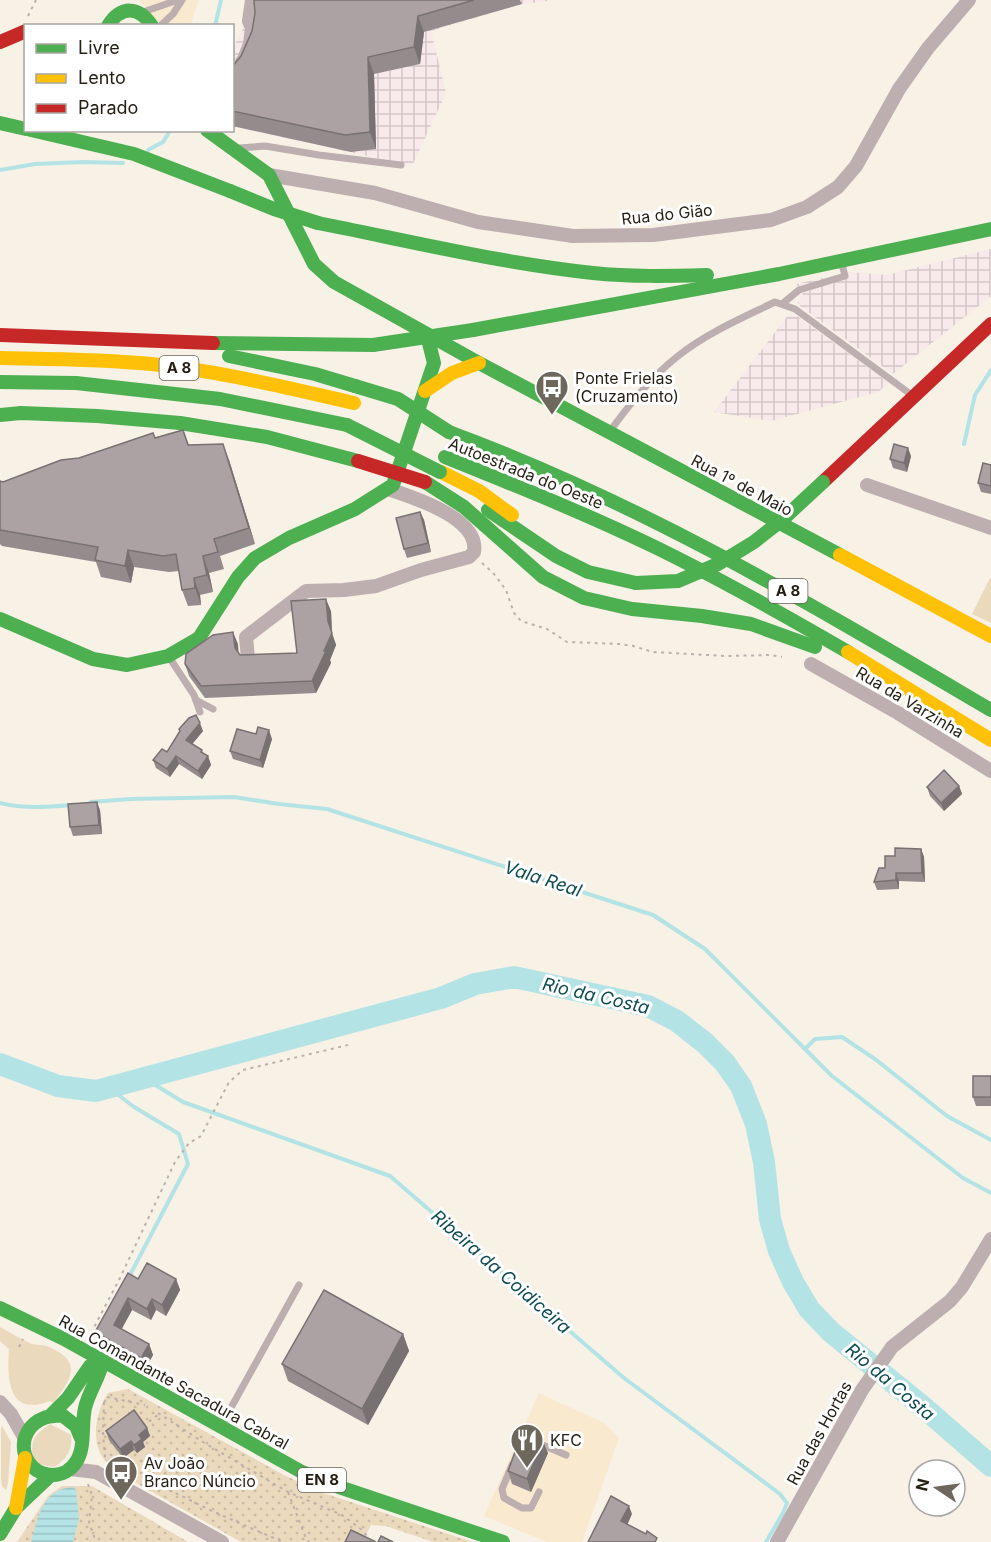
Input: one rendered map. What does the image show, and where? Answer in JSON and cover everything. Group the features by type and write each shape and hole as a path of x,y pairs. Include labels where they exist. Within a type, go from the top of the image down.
{"main road":[{"path":"110,0 110,21"},
{"path":"110,21 119,12 134,7 150,24"},
{"path":"0,42 24,32"},
{"path":"0,123 24,129"},
{"path":"41,132 134,153 274,209 318,223 540,266 595,273 654,276 779,274"},
{"path":"210,132 269,174"},
{"name":"Rua 1º de Maio","path":"269,174 314,264 334,282 427,335 991,636"},
{"path":"0,335 309,346 373,345 473,330 779,274 991,229"},
{"path":"0,415 21,413 97,416 180,423 267,437 358,461 469,498 556,556 588,572 636,583 678,580 718,564 754,542 782,520 991,324"},
{"path":"0,619 93,659 127,665 168,656 199,638 238,577 255,558 290,538 355,509 393,485 434,363 427,335"},
{"path":"110,339 224,355 315,374 398,399 449,432"},
{"path":"434,363 455,350"},
{"path":"452,373 455,350"},
{"name":"A 8","path":"0,358 152,364 224,375 359,405"},
{"path":"425,391 452,373 479,363"},
{"name":"Autoestrada do Oeste","path":"0,382 76,383 210,398 347,426 445,457 558,502 659,549 750,596 863,660 991,740"},
{"name":"Autoestrada do Oeste","path":"396,416 449,432 579,484 670,528 771,582 991,710"},
{"path":"347,426 495,499 556,556"},
{"path":"425,482 464,507 543,577 584,598 632,609 702,616 751,624 814,647 863,660"},
{"name":"Rua Comandante Sacadura Cabral","path":"0,1308 83,1349 302,1472 339,1487 503,1542"},
{"path":"64,1339 78,1350 82,1357 90,1390"},
{"path":"25,1458 36,1471 51,1475 64,1473 70,1469 79,1456 85,1406 90,1390 90,1366 103,1360"},
{"path":"16,1508 25,1458 24,1437 29,1429 90,1390 107,1383 124,1379 154,1389"},
{"path":"46,1416 62,1415 70,1420 76,1426 81,1443"},
{"path":"0,1534 16,1508 51,1475"}],"street":[{"path":"234,75 250,44 252,28 249,21 252,0"},
{"name":"Rua do Gião","path":"269,174 375,193 478,222 573,236 653,235 771,220 807,207 838,187 856,166 899,89 928,48 969,0"},
{"path":"867,485 991,528"},
{"path":"248,659 246,637 306,591 376,586 421,570 469,557 474,552 476,546 470,534 458,521 441,510 388,489"},
{"name":"Rua da Varzinha","path":"811,664 898,713 991,771"},
{"name":"Rua das Hortas","path":"777,1542 862,1390 892,1347 950,1301 962,1287 991,1239"},
{"path":"0,1401 11,1414 24,1437"},
{"path":"11,1414 46,1416"},
{"path":"81,1443 94,1475"},
{"path":"70,1469 94,1475 222,1542"}],"lane":[{"path":"134,7 180,0"},
{"path":"162,24 173,14 180,0"},
{"path":"235,148 265,146 401,165"},
{"path":"782,304 799,290 845,276 841,261"},
{"path":"609,433 638,394 678,356 714,333 775,302 795,309 913,396"},
{"path":"168,656 196,700 200,711"},
{"path":"196,700 213,709"},
{"path":"220,1427 299,1285"},
{"path":"532,1440 566,1455"},
{"path":"515,1458 502,1489 504,1498 522,1508 531,1508 539,1492"}],"path":[{"path":"469,557 485,564 494,574 506,590 513,613 521,621 547,629 567,642 620,644 653,652 726,656 771,654 782,657"},
{"path":"83,1349 120,1278 175,1162 189,1143 201,1136 229,1082 243,1070 348,1045"},
{"path":"90,1390 105,1397 146,1405"},
{"path":"105,1397 103,1433 105,1458 212,1511 283,1542"},
{"path":"153,1409 203,1442 288,1492 342,1515 362,1530 372,1542"},
{"path":"143,1426 159,1414"},
{"path":"94,1475 88,1485 92,1495 89,1522 96,1542"},
{"path":"288,1492 309,1542"}],"shaded area":[{"path":"138,0 199,0 191,24 158,24"},
{"path":"246,0 549,0 522,4 431,31 446,93 412,166 234,126 234,45 244,27"},
{"path":"991,249 991,296 893,374 798,303 803,293 796,284 849,272 887,275"},
{"path":"789,314 797,316 889,383 878,392 771,421 714,412"},
{"path":"991,579 991,623 972,614"},
{"path":"0,1327 22,1340 49,1347 67,1359 71,1372 69,1379 53,1403 50,1401 36,1405 26,1404 18,1400 13,1393 9,1372 9,1349 0,1341"},
{"path":"128,1389 286,1476 320,1492 473,1542 433,1542 386,1526 371,1525 362,1542 241,1542 113,1470 101,1455 96,1432 101,1407 108,1393"},
{"path":"539,1393 604,1423 619,1438 582,1542 547,1542 484,1516"},
{"path":"50,1424 71,1435 68,1454 54,1467 33,1463 32,1444 36,1436"},
{"path":"2,1426 11,1442 6,1490 2,1486 1,1478"},
{"path":"62,1486 92,1486 188,1542 17,1542 48,1496"}],"water":[{"path":"73,1487 76,1490 79,1519 73,1542 31,1542 39,1514 48,1498 63,1489"}],"building":[{"path":"254,0 474,0 418,16 414,47 368,57 370,132 345,135 234,111 234,65 241,56 252,31 255,13"},
{"path":"183,430 188,445 223,444 249,528 214,539 218,552 203,556 207,575 194,578 195,588 182,590 176,554 163,556 128,550 125,566 95,560 98,547 0,530 0,481 3,482 61,460 79,458 153,433 155,438"},
{"path":"894,444 908,448 904,463 890,459"},
{"path":"983,463 991,465 991,486 978,483"},
{"path":"420,512 428,543 404,549 396,518"},
{"path":"326,599 328,621 332,633 312,681 201,686 185,664 186,654 213,635 233,632 235,648 240,655 297,653 291,601"},
{"path":"196,715 200,723 186,740 208,756 198,771 176,756 167,769 153,760 162,749 167,752 180,731 179,729 189,718"},
{"path":"258,727 269,730 260,760 230,751 237,729 256,734"},
{"path":"944,770 959,786 941,803 927,787"},
{"path":"97,802 99,825 70,827 68,804"},
{"path":"895,848 921,849 922,873 896,873 896,880 874,882 879,868 885,868 885,856 895,856"},
{"path":"973,1076 991,1076 991,1097 973,1097"},
{"path":"147,1263 176,1279 162,1305 152,1299 147,1309 128,1298 114,1325 149,1344 141,1358 95,1332 128,1273 138,1279"},
{"path":"324,1290 403,1334 362,1409 282,1364"},
{"path":"134,1410 147,1428 139,1435 142,1439 134,1445 131,1441 120,1449 106,1431"},
{"path":"522,1433 543,1441 527,1479 508,1471"},
{"path":"611,1496 629,1506 621,1521 646,1534 647,1531 657,1538 655,1542 588,1542"},
{"path":"351,1530 376,1542 345,1542"},
{"path":"381,1536 393,1542 378,1542"}],"waterway":[{"path":"215,24 221,0"},
{"path":"148,150 163,142 169,132"},
{"path":"0,170 35,164 123,163"},
{"path":"964,444 975,395 991,370"},
{"name":"Vala Real","path":"91,802 234,797 327,809 653,915 705,949 832,1076 963,1178 991,1193"},
{"name":"Vala Real","path":"0,803 27,807 72,805"},
{"name":"Rio da Costa","path":"0,1064 58,1086 96,1091 441,998 475,984 514,977 648,1006 677,1021 705,1043 725,1063 741,1086 756,1124 764,1162 770,1219 779,1251 793,1282 809,1309 831,1332 991,1466"},
{"path":"805,1049 815,1039 842,1037 875,1059 947,1116 991,1140"},
{"name":"Ribeira da Coidiceira","path":"144,1078 183,1102 390,1176 624,1378 780,1494 787,1503 766,1542"},
{"path":"108,1087 134,1107 179,1134 188,1164 129,1277"}],"traffic: fast":[{"path":"109,24 124,11 136,12 151,24"},
{"path":"0,123 24,129"},
{"path":"40,132 134,154 230,191"},
{"path":"210,132 269,175 314,264 334,282 479,363 840,555"},
{"path":"230,191 274,209 318,223"},
{"path":"318,223 558,269 622,275 707,275"},
{"path":"473,330 779,274 991,229"},
{"path":"373,345 473,330"},
{"path":"0,619 93,659 127,665 168,656 199,638 238,577 255,558 289,538 355,509 393,485 434,363 427,335"},
{"path":"213,343 373,345"},
{"path":"229,356 315,374 355,386"},
{"path":"0,382 76,383 220,399 347,425"},
{"path":"355,386 398,399 449,432"},
{"path":"0,415 21,413 97,416 180,423 267,437 358,461"},
{"path":"347,425 440,472"},
{"path":"449,432 520,460 659,524 793,595 991,710"},
{"path":"445,457 580,513 659,549 755,599 848,652"},
{"path":"425,482 464,507 543,577 584,598 632,609 702,616 751,624 815,647"},
{"path":"636,583 678,581 718,564 754,542 823,482"},
{"path":"488,510 556,556 588,572 636,583"},
{"path":"0,1308 64,1339 302,1472 339,1487 503,1542"},
{"path":"51,1415 68,1398 90,1366 103,1360 85,1408 81,1450 74,1465 60,1474 42,1473 27,1460 24,1451 24,1441 28,1432 34,1424 48,1417 62,1415 76,1426 81,1438"},
{"path":"0,1534 16,1508 51,1475"}],"traffic: slow":[{"path":"0,358 113,361 177,367 253,380 354,403"},
{"path":"425,391 452,373 479,363"},
{"path":"441,472 479,491 512,515"},
{"path":"840,555 991,636"},
{"path":"848,652 991,740"},
{"path":"16,1508 25,1458"}],"traffic: jam":[{"path":"0,42 24,32"},
{"path":"823,482 991,324"},
{"path":"0,335 213,343"},
{"path":"358,461 425,482"}],"place":[{"name":"Ponte Frielas (Cruzamento)","path":"552,416"},
{"name":"KFC","path":"527,1469"},
{"name":"Av João Branco Núncio","path":"121,1501"}]}
